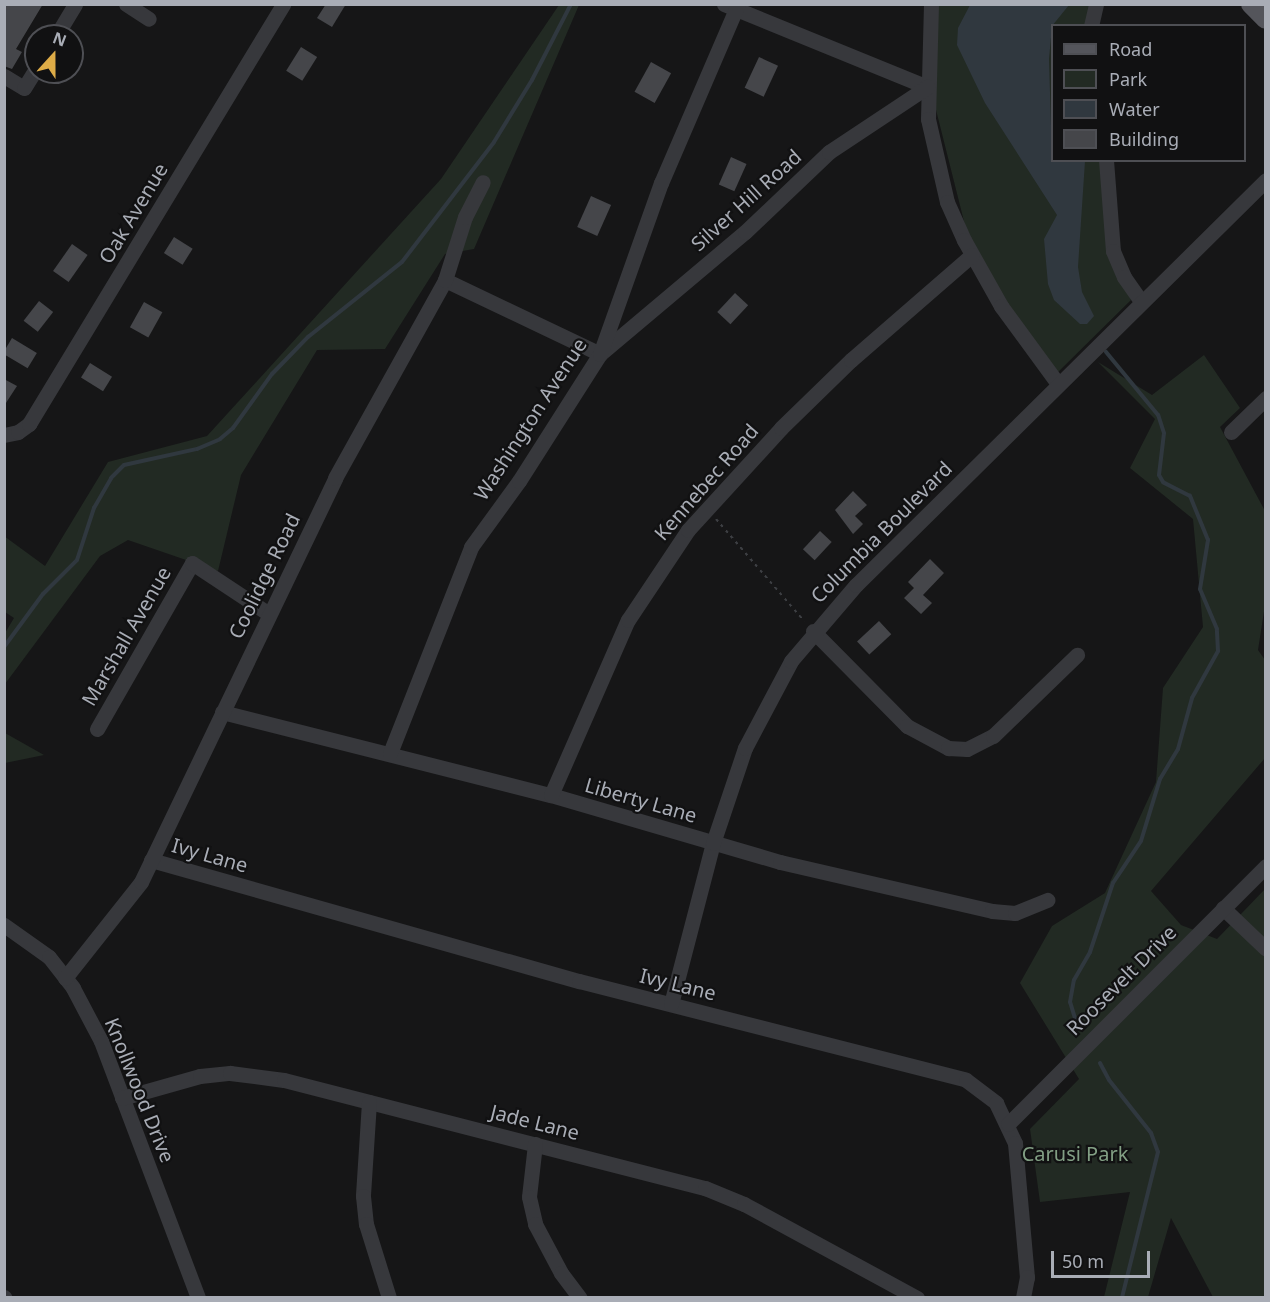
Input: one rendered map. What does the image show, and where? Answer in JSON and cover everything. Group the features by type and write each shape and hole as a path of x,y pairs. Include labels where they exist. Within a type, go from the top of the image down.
{"main road":[{"path":"1251,4 1266,19"}],"street":[{"path":"63,24 75,4"},
{"path":"126,4 149,19"},
{"name":"Oak Avenue","path":"8,434 29,424 284,4"},
{"path":"932,4 927,87 928,119 936,164 947,202 972,255 1001,306 1058,384"},
{"path":"1091,24 1096,4"},
{"path":"732,6 927,87"},
{"name":"Washington Avenue","path":"390,753 471,547 519,481 600,354 661,183 732,6"},
{"path":"4,76 24,88 27,84"},
{"name":"Silver Hill Road","path":"600,354 745,232 830,152 927,87"},
{"path":"1106,162 1113,251 1124,277 1141,301"},
{"name":"Columbia Boulevard","path":"671,1004 713,843 745,748 765,705 813,631 1141,301 1266,180"},
{"name":"Coolidge Road","path":"65,978 119,915 152,860 336,478 445,280 465,217 483,182"},
{"name":"Kennebec Road","path":"550,795 628,620 665,560 706,507 851,360 972,255"},
{"path":"445,280 600,354"},
{"path":"1231,432 1266,398"},
{"name":"Marshall Avenue","path":"97,729 192,563 269,614"},
{"path":"813,631 907,726 948,748 967,749 993,736 1077,656"},
{"name":"Liberty Lane","path":"222,712 550,795 713,843 992,911 1015,913 1048,900"},
{"name":"Ivy Lane","path":"152,860 671,1004 951,1073 988,1094 1008,1124 1020,1174 1027,1277 1023,1298"},
{"name":"Roosevelt Drive","path":"1008,1124 1266,866"},
{"path":"1223,908 1266,949"},
{"name":"Knollwood Drive","path":"4,925 49,957 65,978 100,1041 198,1298"},
{"name":"Jade Lane","path":"122,1098 200,1077 231,1073 284,1080 705,1188 744,1204 917,1298"},
{"path":"369,1102 363,1196 366,1224 389,1298"},
{"path":"535,1144 529,1197 535,1224 561,1273 580,1298"}],"path":[{"path":"706,507 813,631"}],"green space":[{"path":"559,5 579,5 474,249 445,254 385,349 317,350 241,475 218,571 128,540 100,556 5,684 5,633 14,618 5,612 4,536 45,566 108,462 207,436 441,179"},
{"path":"937,5 1099,5 1095,24 1051,24 1051,162 1103,162 1108,244 1131,300 1051,379 973,257 927,74"},
{"name":"Carusi Park","path":"1204,355 1240,408 1220,427 1265,511 1265,605 1258,650 1265,660 1265,758 1151,891 1181,925 1217,939 1265,889 1265,1297 1213,1297 1171,1218 1148,1297 1104,1297 1130,1192 1040,1202 1030,1129 1079,1079 1020,983 1052,926 1105,893 1156,782 1163,688 1203,627 1193,519 1130,468 1155,419 1098,362 1152,395"},
{"path":"5,733 44,755 5,763"}],"water":[{"path":"970,5 1069,5 1054,24 1051,24 1049,59 1051,162 1085,162 1078,267 1082,292 1094,316 1087,324 1080,324 1054,300 1048,284 1044,239 1057,215 985,103 957,45 958,28"}],"building":[{"path":"4,4 43,4 31,24 24,24 24,36 16,49 22,52 12,69 4,66"},
{"path":"326,4 346,4 332,27 317,18"},
{"path":"301,47 317,57 302,81 286,71"},
{"path":"759,57 778,66 764,97 745,88"},
{"path":"651,62 671,73 655,103 635,92"},
{"path":"731,157 747,164 734,191 719,184"},
{"path":"591,196 611,205 597,236 577,227"},
{"path":"174,237 193,249 183,265 164,253"},
{"path":"72,244 88,255 69,282 53,271"},
{"path":"735,293 748,305 730,324 717,312"},
{"path":"39,301 53,312 38,332 24,321"},
{"path":"144,302 162,312 148,338 130,327"},
{"path":"12,338 37,353 28,368 4,354"},
{"path":"90,363 112,377 103,391 81,377"},
{"path":"4,379 17,386 4,406"},
{"path":"853,491 867,505 855,516 863,524 853,534 835,510"},
{"path":"820,531 832,542 815,560 803,549"},
{"path":"930,559 944,573 923,595 932,603 921,614 904,598 914,588 908,582"},
{"path":"879,621 891,634 869,655 857,641"}],"waterway":[{"path":"4,647 43,594 77,560 94,508 111,478 124,465 197,449 220,439 233,428 272,374 308,337 402,262 494,142 532,80 571,4"},
{"path":"1078,1028 1070,1002 1074,980 1090,952 1113,883 1141,841 1160,779 1178,749 1192,698 1218,651 1217,629 1200,589 1208,540 1190,496 1163,482 1159,475 1164,433 1158,415 1106,352"},
{"path":"1100,1063 1109,1080 1151,1133 1158,1152 1122,1298"}]}
